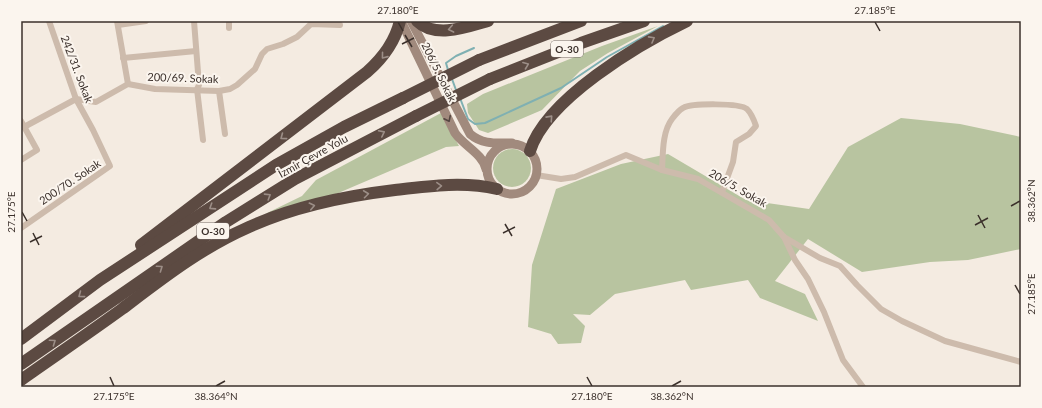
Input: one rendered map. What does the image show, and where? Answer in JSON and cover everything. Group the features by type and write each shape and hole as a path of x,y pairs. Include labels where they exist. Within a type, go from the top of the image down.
{"highway":[{"path":"100,280 138,248 367,72 387,52 398,32 401,21"},
{"path":"417,21 425,28 438,32 488,21"},
{"name":"İzmir Çevre Yolu","path":"21,339 100,280 276,165 344,127 479,60 582,21"},
{"name":"İzmir Çevre Yolu","path":"21,364 245,210 295,179 490,79 581,43 644,21"},
{"path":"530,151 540,129 571,96 585,84 634,50 686,21"},
{"path":"21,380 80,339 176,268 204,250 249,227 297,209 355,195 433,186 481,185 497,189"}],"main road":[{"name":"206/5. Sokak","path":"401,21 455,133 465,144 482,158 486,169"},
{"name":"206/5. Sokak","path":"411,21 470,134 483,142 492,144 512,143"},
{"path":"512,143 522,146 530,151 536,163 536,175 532,184 520,192 510,194 497,189 490,182 486,169 488,159 494,151 502,145 512,143"}],"street":[{"name":"242/31. Sokak","path":"49,21 76,100 93,130 110,166"},
{"path":"24,127 76,100 96,102 128,84 122,58 117,23 146,21"},
{"path":"194,21 199,85 197,89 203,140"},
{"path":"229,21 230,28"},
{"name":"200/69. Sokak","path":"128,84 155,89 197,89 219,91 230,89 237,85 255,69 262,54 267,49 283,44 297,37 311,24 340,25"},
{"path":"122,58 196,51"},
{"path":"219,91 225,134"},
{"path":"662,170 666,134 671,120 682,108 691,105 743,106 748,110 756,126 749,134 736,142 733,162 722,192"},
{"path":"21,121 37,150 21,160"},
{"name":"206/5. Sokak","path":"536,175 561,179 575,177 626,155 662,170 698,178 769,220 784,237"},
{"name":"200/70. Sokak","path":"21,228 110,166"},
{"path":"784,237 820,258 840,266 881,308 902,321 945,341 1021,362"},
{"path":"784,237 795,260 808,279 824,312 843,360 863,387"}],"green space":[{"path":"658,26 608,53 580,71 542,110 488,133 479,130 468,113 467,104 483,94 602,46"},
{"path":"441,113 459,146 446,147 329,197 265,214 302,196 316,180"},
{"path":"901,118 960,124 1021,137 1021,249 968,260 930,262 862,272 808,239 775,281 805,294 818,321 760,298 748,280 691,290 685,280 615,294 590,315 573,314 585,326 581,343 558,344 551,334 528,327 532,265 556,189 621,164 668,154 746,200 809,209 848,147"},
{"path":"508,149 516,149 526,154 530,161 530,175 526,182 516,187 508,187 498,182 496,179 493,172 493,164 498,154 501,152"}],"waterway":[{"path":"460,98 468,119 475,124 485,123 561,88 607,57 663,26"},
{"path":"448,70 446,63 456,56 474,48"},
{"path":"452,79 456,90"}]}
